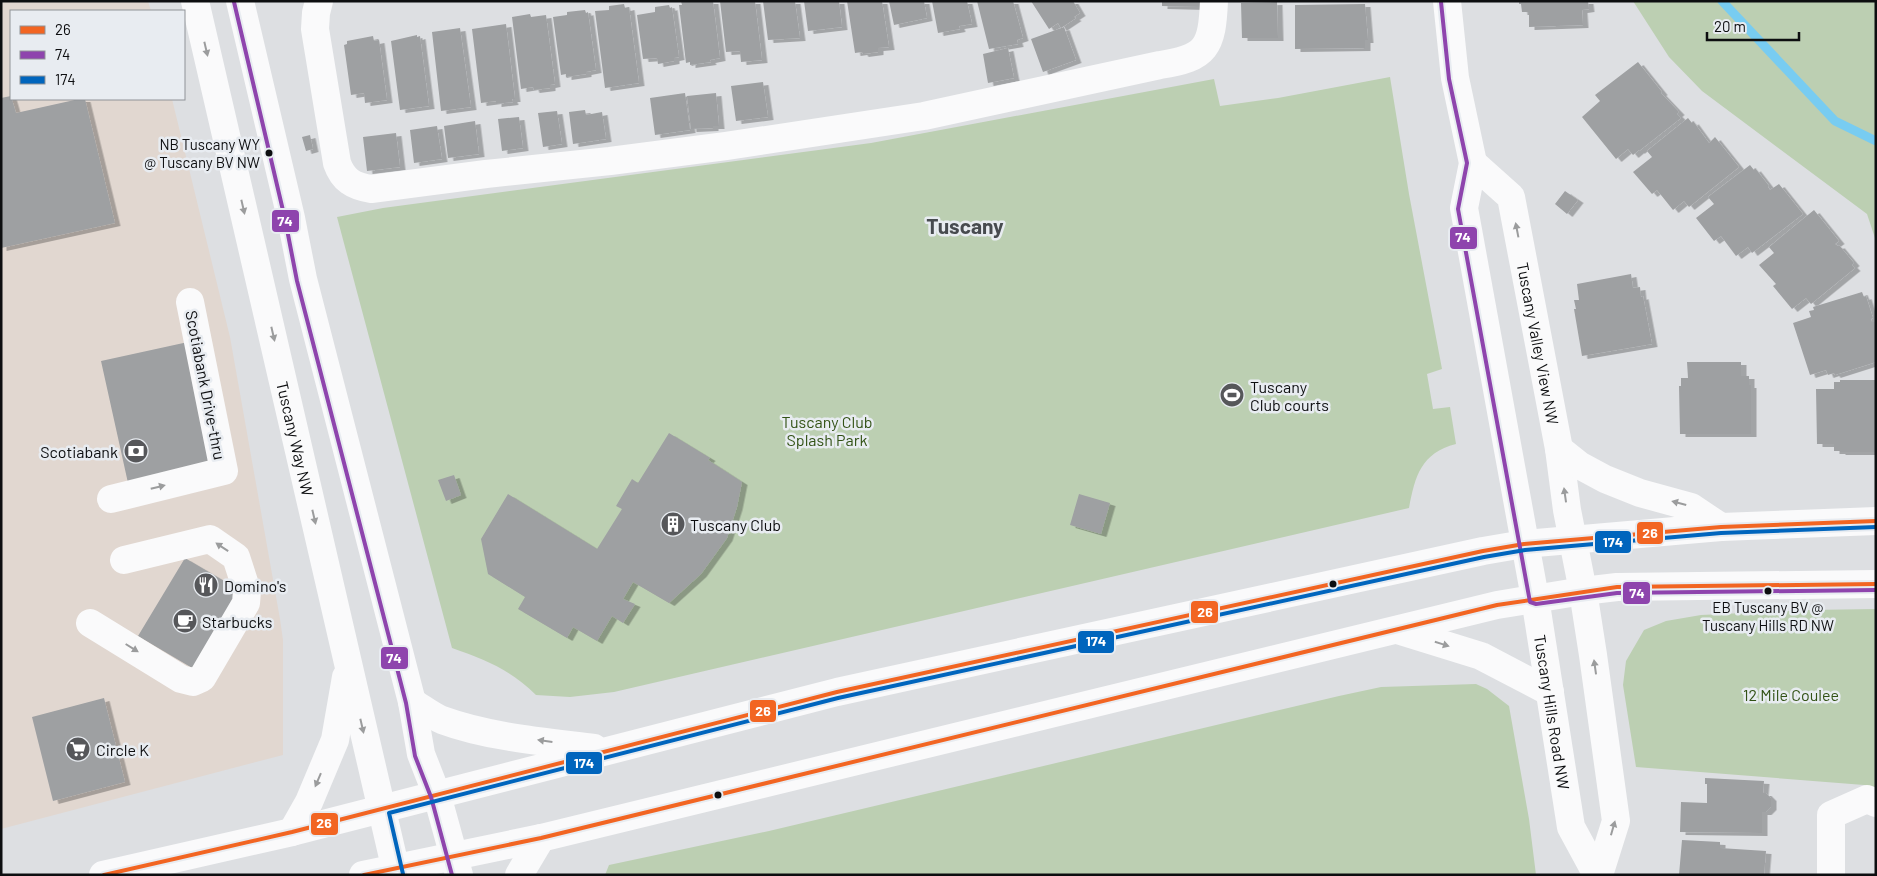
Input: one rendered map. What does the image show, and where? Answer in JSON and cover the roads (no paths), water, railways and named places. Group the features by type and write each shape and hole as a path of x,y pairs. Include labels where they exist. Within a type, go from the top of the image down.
{"street":[{"name":"Tuscany Way NW","path":"195,1 396,871"},
{"path":"240,1 291,218 303,279 412,702 422,754 437,795 456,865"},
{"path":"319,1 315,28 337,163 340,173 345,180 371,189 726,146 924,116 1142,68 1181,62 1204,49 1209,41 1213,27 1214,1"},
{"path":"1447,1 1455,78 1473,163 1464,208 1524,544"},
{"name":"Tuscany Valley View NW","path":"1473,163 1511,197 1559,450 1573,540"},
{"name":"Scotiabank Drive-thru","path":"111,499 224,472 190,302"},
{"path":"1559,450 1579,465 1605,480 1640,494 1691,507 1720,527"},
{"path":"104,875 292,832 837,692 1524,544 1720,527 1876,521"},
{"path":"90,623 181,679 194,682 202,678 246,603 248,591 236,557 210,539 124,560"},
{"name":"Tuscany Hills Road NW","path":"1573,540 1583,591 1616,821 1598,875"},
{"name":"Tuscany Hills Road NW","path":"1524,544 1535,598 1571,827 1598,875"},
{"path":"363,875 456,865 542,838 1396,629 1535,598 1617,588 1876,584"},
{"path":"1396,629 1482,656 1550,692"},
{"path":"292,832 309,802 335,740 348,665"},
{"path":"412,702 440,719 467,728 610,750"},
{"path":"1831,875 1831,815 1866,799 1876,803"},
{"path":"519,875 531,852 542,838"}],"waterway":[{"path":"1722,1 1835,121 1876,141"}],"place":[{"name":"NB Tuscany WY @ Tuscany BV NW","path":"269,153"},
{"name":"Tuscany Club courts","path":"1232,395"},
{"name":"Scotiabank","path":"136,451"},
{"name":"Tuscany Club","path":"673,524"},
{"name":"Domino's","path":"206,585"},
{"name":"EB Tuscany BV @ Tuscany Hills RD NW","path":"1768,591"},
{"name":"Starbucks","path":"185,621"},
{"name":"Circle K","path":"78,749"}],"district":[{"name":"Tuscany","path":"965,225"}],"park label":[{"name":"Tuscany Club Splash Park","path":"827,430"},
{"name":"12 Mile Coulee","path":"1791,694"}]}
